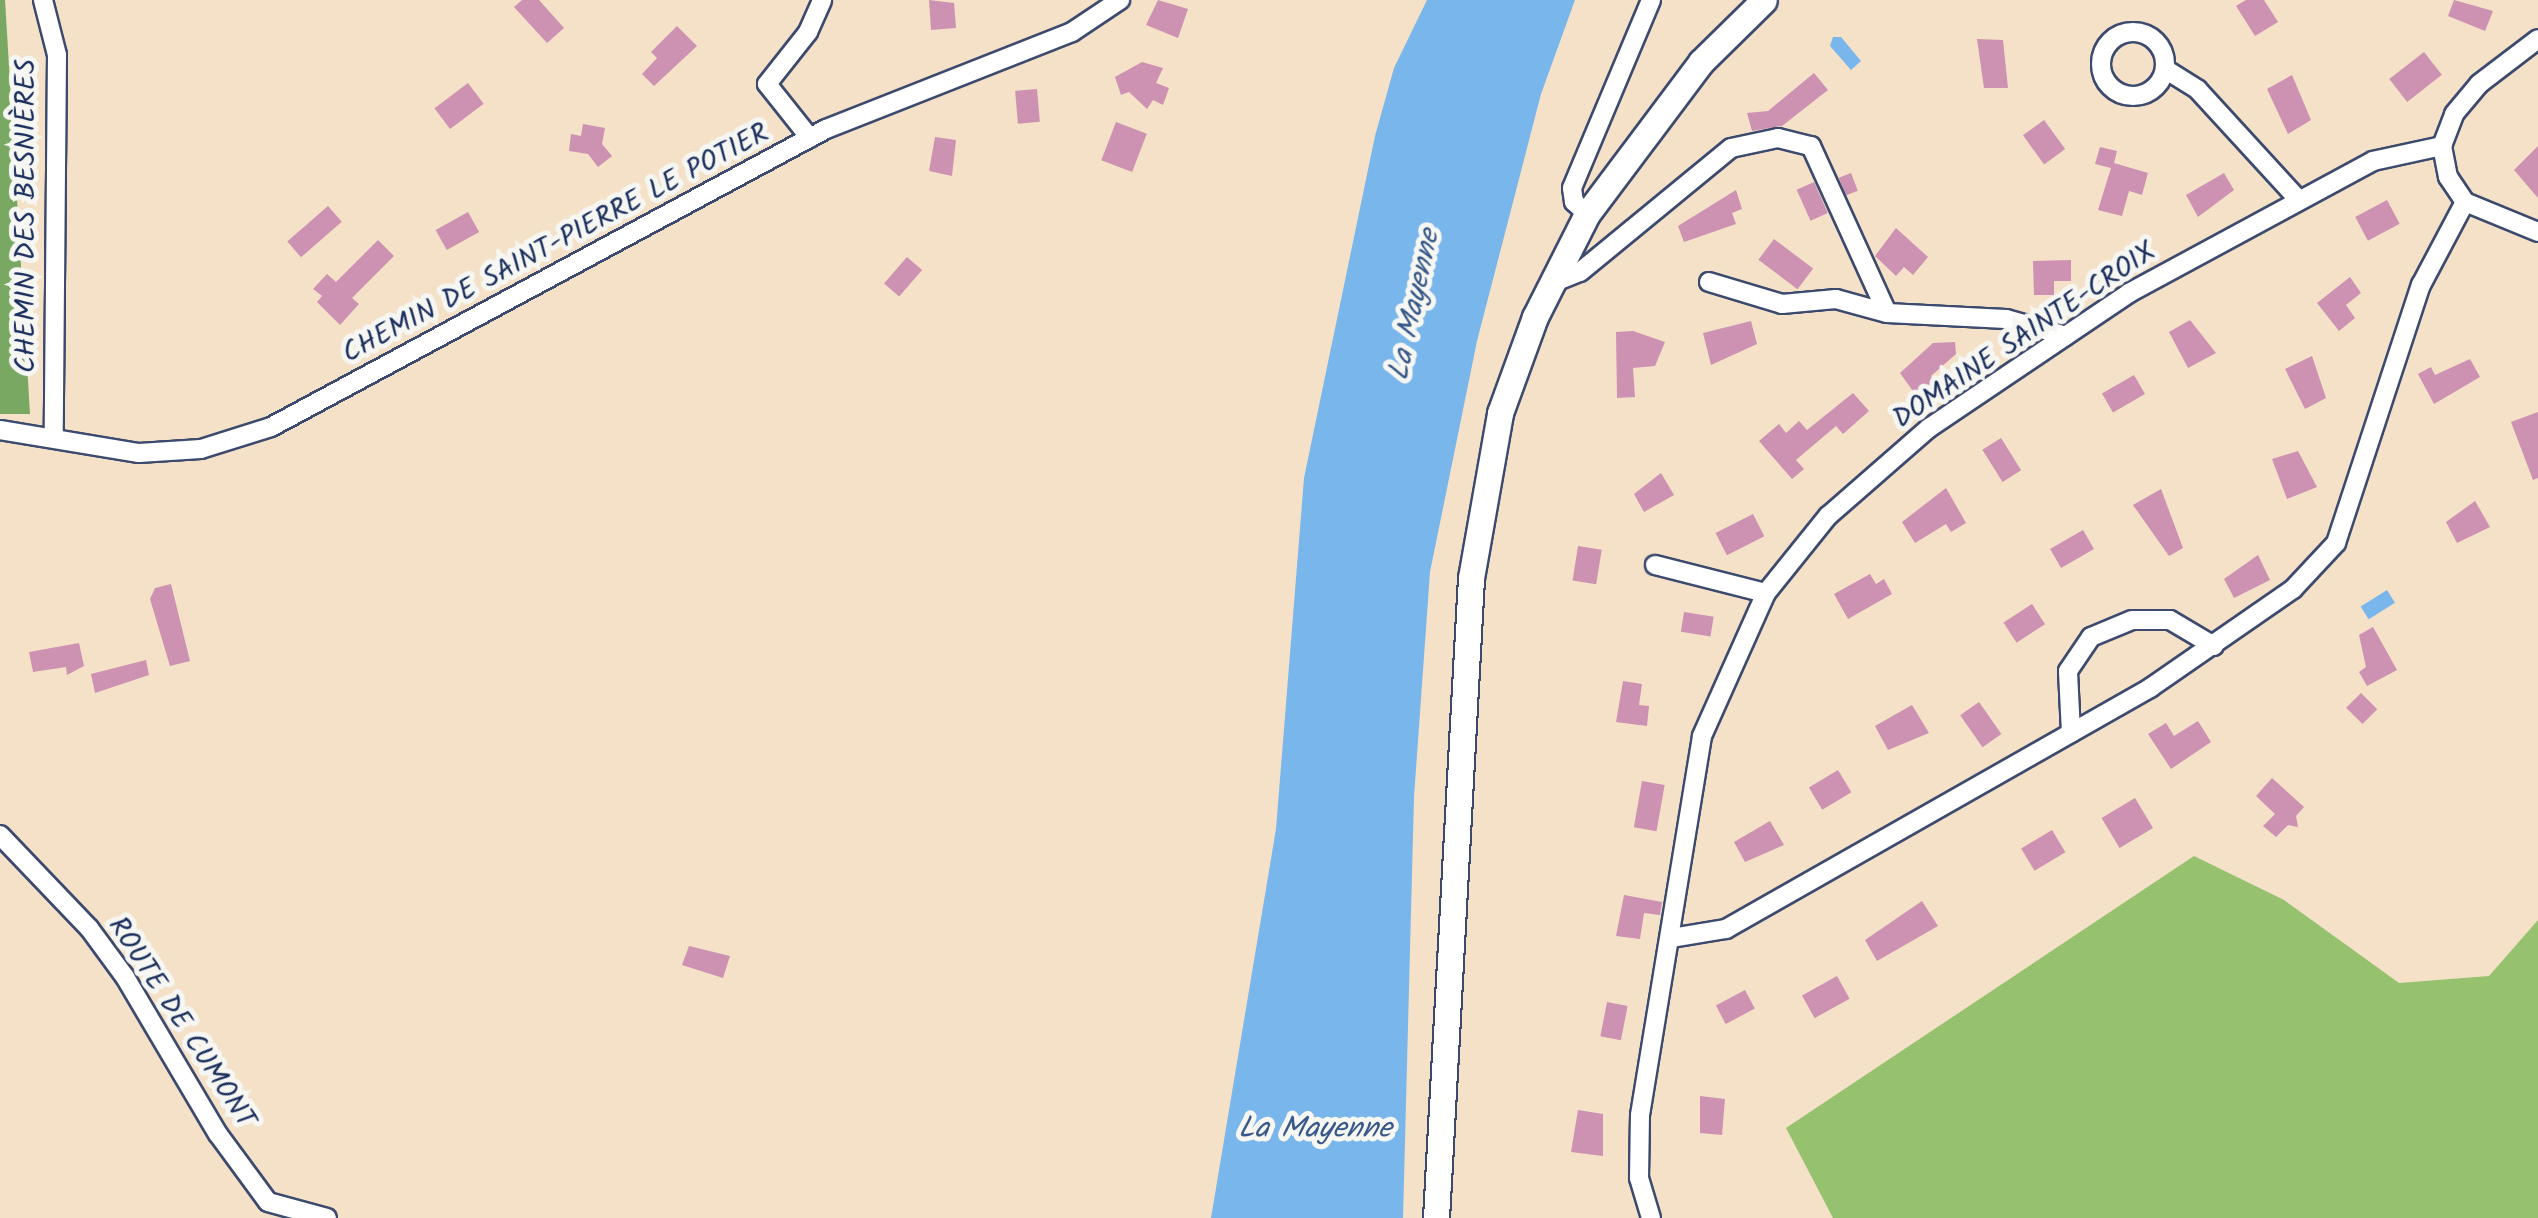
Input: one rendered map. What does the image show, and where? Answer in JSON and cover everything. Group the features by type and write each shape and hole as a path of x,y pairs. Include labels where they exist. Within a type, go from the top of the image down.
{"main road":[{"path":"1436,1218 1478,509 1500,413 1550,284 1587,214 1701,62 1764,0"}],"street":[{"name":"CHEMIN DES BESNIÈRES","path":"43,0 57,55 54,434"},
{"path":"810,138 768,84 808,32 822,0"},
{"name":"CHEMIN DE SAINT-PIERRE LE POTIER","path":"0,430 54,434 139,453 202,448 271,428 810,138 1072,32 1120,0"},
{"path":"1587,214 1574,202 1572,188 1650,0"},
{"path":"2538,39 2479,84 2454,114 2442,146 2448,177 2464,202 2538,232"},
{"path":"2166,70 2198,90 2297,198"},
{"path":"1550,284 1580,272 1731,148 1778,138 1812,146 1888,313"},
{"name":"DOMAINE SAINTE-CROIX","path":"1652,1218 1639,1178 1640,1115 1672,938 1702,736 1766,593 1828,516 1929,428 2066,336 2297,198 2373,161 2442,146"},
{"path":"1672,938 1726,928 2071,733 2214,646 2293,589 2336,542 2420,285 2464,202"},
{"path":"1709,282 1754,300 1836,299 1888,313 2006,319 2066,336"},
{"path":"1655,565 1766,593"},
{"path":"2071,733 2068,672 2091,638 2132,620 2170,620 2214,646"},
{"name":"ROUTE DE CUMONT","path":"0,835 116,964 218,1134 273,1210 327,1218"}],"green space":[{"path":"0,0 5,0 30,414 0,414"},
{"path":"2194,856 2284,900 2399,983 2489,976 2538,920 2538,1218 1833,1218 1786,1128"}],"water":[{"name":"La Mayenne","path":"1427,0 1575,0 1541,94 1477,341 1430,572 1414,797 1403,1218 1211,1218 1276,829 1304,478 1375,136 1394,68"},
{"path":"1833,37 1841,37 1861,61 1851,70 1830,46"},
{"path":"2387,590 2395,603 2369,619 2361,606"}],"building":[{"path":"522,0 539,0 564,28 547,43 514,7"},
{"path":"929,0 954,3 956,28 931,30"},
{"path":"1158,0 1188,9 1178,38 1146,25"},
{"path":"2246,0 2264,0 2278,22 2255,36 2236,6"},
{"path":"2454,0 2493,11 2485,31 2448,16"},
{"path":"677,26 697,46 654,86 642,74 657,58 651,52"},
{"path":"1977,39 2003,40 2008,88 1984,88"},
{"path":"2424,52 2442,75 2407,102 2389,79"},
{"path":"1142,62 1163,68 1156,83 1169,88 1163,105 1153,100 1147,109 1129,92 1121,95 1115,77"},
{"path":"1814,73 1828,90 1782,126 1752,131 1747,113 1768,111"},
{"path":"2292,75 2311,120 2288,134 2267,89"},
{"path":"468,83 484,104 450,129 434,108"},
{"path":"1037,89 1040,122 1018,124 1015,91"},
{"path":"2044,120 2065,149 2044,164 2023,135"},
{"path":"1116,122 1147,134 1132,172 1101,160"},
{"path":"583,124 605,128 602,144 612,156 598,167 588,154 569,151 571,134 581,136"},
{"path":"935,137 956,140 952,176 929,171"},
{"path":"2538,146 2538,198 2514,170"},
{"path":"2100,147 2117,151 2114,163 2148,173 2142,195 2129,191 2122,216 2098,210 2111,168 2095,164"},
{"path":"1851,173 1858,191 1846,195 1839,178"},
{"path":"2224,173 2234,190 2198,217 2186,195"},
{"path":"1814,182 1828,213 1810,221 1797,190"},
{"path":"1736,190 1742,209 1732,213 1736,224 1684,242 1678,226"},
{"path":"2387,200 2400,224 2368,241 2355,217"},
{"path":"328,206 342,222 301,257 287,241"},
{"path":"468,212 479,232 447,250 436,230"},
{"path":"1896,228 1928,257 1913,275 1904,267 1896,276 1875,256"},
{"path":"1774,239 1813,268 1797,289 1758,260"},
{"path":"378,240 394,256 352,298 359,304 340,325 317,302 322,296 313,289 327,274 336,282"},
{"path":"907,257 922,270 899,297 884,283"},
{"path":"2071,260 2071,281 2054,281 2054,295 2034,295 2033,261"},
{"path":"2350,277 2361,293 2346,305 2355,318 2339,331 2317,303"},
{"path":"2190,320 2216,353 2188,368 2169,332"},
{"path":"1751,321 1757,344 1711,365 1703,333"},
{"path":"1633,331 1665,342 1655,366 1633,368 1635,397 1617,398 1616,332"},
{"path":"1955,342 1956,354 1931,376 1938,387 1920,401 1900,373 1933,343"},
{"path":"2312,356 2326,398 2305,409 2285,369"},
{"path":"2470,359 2480,377 2434,404 2418,374 2431,367 2435,375"},
{"path":"2134,375 2145,394 2113,413 2102,394"},
{"path":"1853,393 1869,411 1843,434 1836,426 1796,460 1804,469 1792,479 1759,441 1779,424 1786,433 1799,421 1807,430"},
{"path":"2538,412 2538,478 2533,480 2511,422"},
{"path":"2001,438 2021,470 2002,482 1982,450"},
{"path":"2298,451 2317,487 2287,499 2272,459"},
{"path":"1661,473 1674,495 1644,512 1634,494"},
{"path":"1946,488 1966,523 1951,532 1946,524 1915,543 1902,522"},
{"path":"2161,489 2183,548 2169,556 2133,505"},
{"path":"2475,501 2490,527 2457,543 2446,522"},
{"path":"1753,514 1764,536 1727,555 1716,533"},
{"path":"2083,530 2094,549 2061,568 2050,549"},
{"path":"1578,546 1602,550 1596,584 1573,581"},
{"path":"2258,555 2270,580 2234,598 2224,579"},
{"path":"1870,574 1876,584 1884,579 1892,594 1848,619 1834,594"},
{"path":"171,584 190,661 170,666 150,599 155,588"},
{"path":"2032,604 2045,624 2017,643 2003,623"},
{"path":"1684,612 1714,617 1711,636 1681,632"},
{"path":"2373,627 2397,670 2367,686 2359,672 2366,667 2359,635"},
{"path":"79,643 84,666 67,675 66,667 33,672 29,652"},
{"path":"146,660 149,675 95,693 91,674"},
{"path":"1623,681 1642,684 1639,705 1649,706 1647,726 1616,722"},
{"path":"2361,693 2377,709 2362,724 2346,708"},
{"path":"1979,702 2001,734 1983,747 1960,715"},
{"path":"1912,705 1929,733 1888,750 1875,726"},
{"path":"2198,721 2211,742 2171,769 2148,734 2166,723 2174,736"},
{"path":"1838,770 1851,792 1822,810 1809,788"},
{"path":"2272,778 2304,807 2296,816 2298,827 2288,825 2276,837 2263,826 2275,814 2256,796"},
{"path":"1642,781 1665,785 1656,831 1634,827"},
{"path":"2135,798 2153,828 2120,848 2102,818"},
{"path":"1770,821 1784,845 1745,862 1734,842"},
{"path":"2052,830 2065,852 2035,871 2021,849"},
{"path":"1624,895 1662,902 1660,915 1644,913 1640,939 1616,936"},
{"path":"1922,901 1938,926 1877,961 1865,940"},
{"path":"689,946 730,956 723,978 682,965"},
{"path":"1837,976 1850,999 1815,1018 1802,995"},
{"path":"1745,990 1755,1009 1726,1024 1716,1005"},
{"path":"1607,1002 1628,1006 1621,1040 1600,1036"},
{"path":"1700,1096 1725,1099 1722,1135 1700,1133"},
{"path":"1578,1110 1603,1114 1603,1156 1571,1152"}]}
